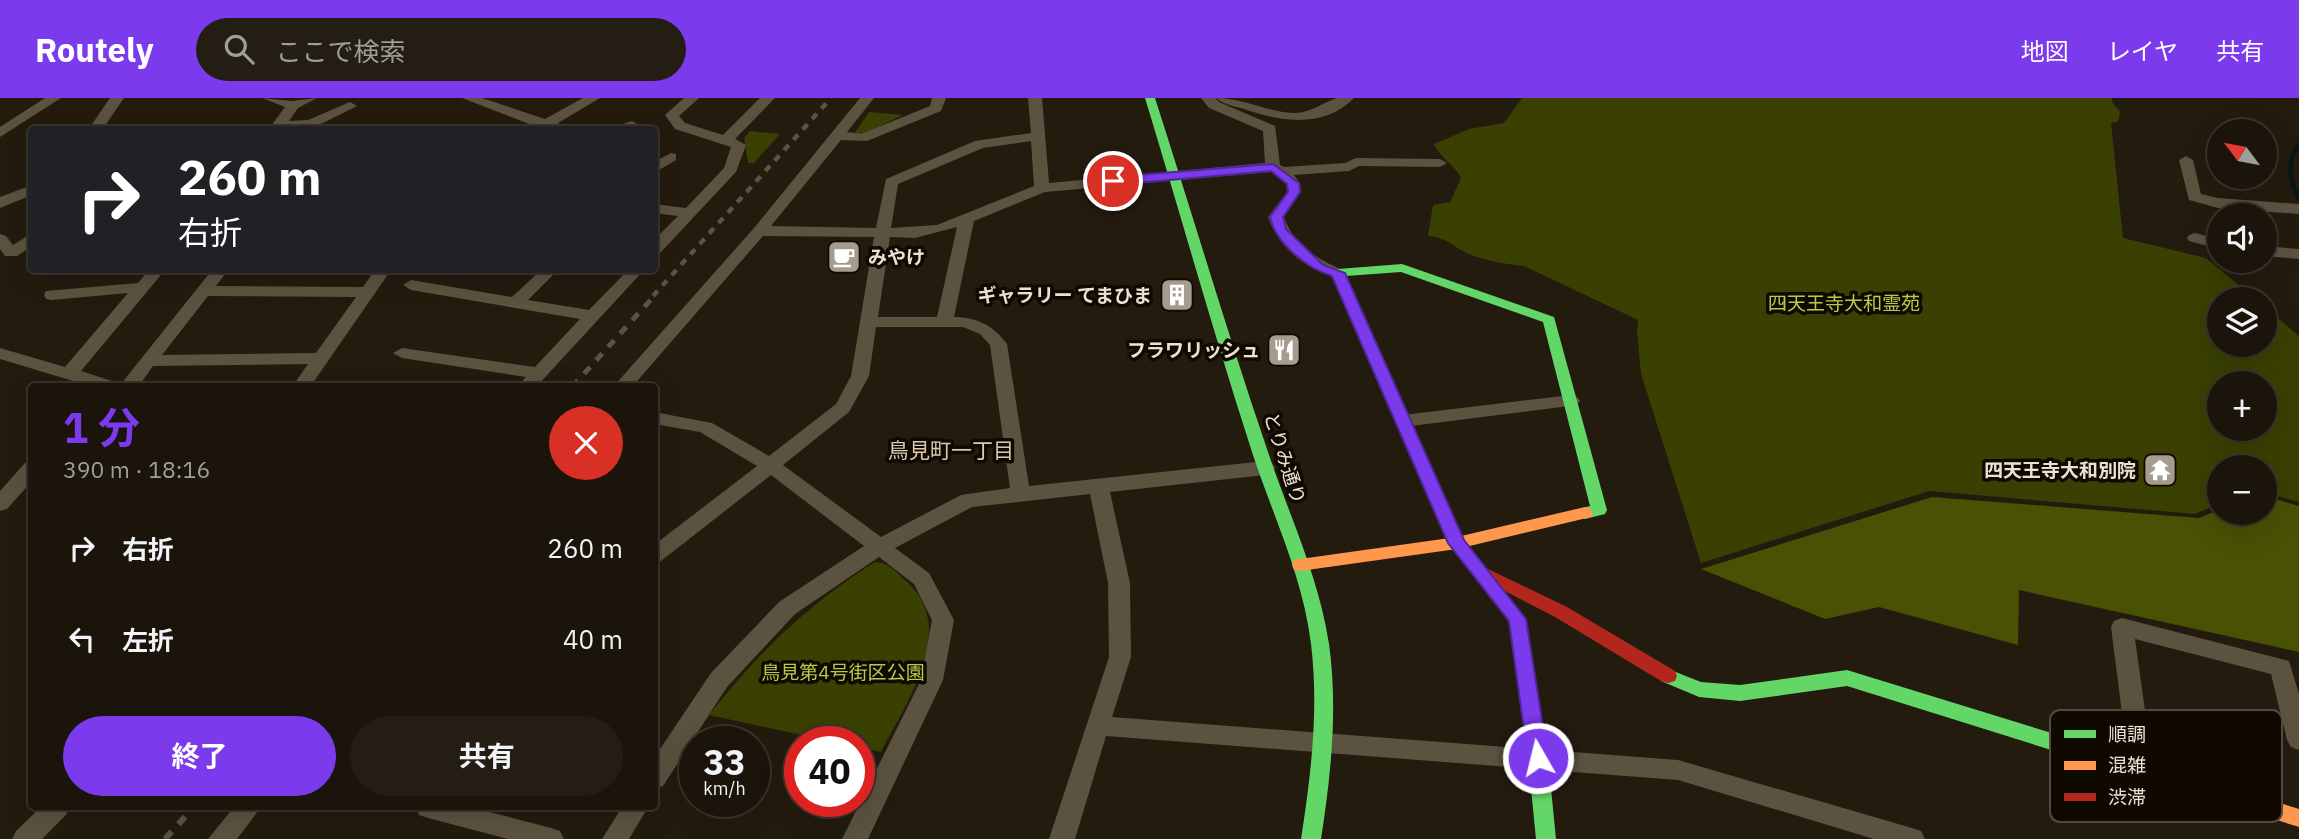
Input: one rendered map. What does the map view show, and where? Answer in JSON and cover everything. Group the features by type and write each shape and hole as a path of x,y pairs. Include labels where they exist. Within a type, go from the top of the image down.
{"street":[{"path":"0,133 54,98"},
{"path":"98,126 117,98"},
{"path":"269,98 293,105"},
{"path":"278,126 293,105 310,98"},
{"path":"469,98 549,126"},
{"path":"545,125 593,98"},
{"path":"658,246 731,169 739,145 680,126 672,115 692,98"},
{"path":"726,140 768,98"},
{"path":"626,383 760,231 867,98"},
{"path":"838,135 862,138 936,108 939,98"},
{"path":"1035,98 1042,188"},
{"name":"とりみ通り","path":"1150,98 1265,468 1300,565 1320,643 1324,743 1311,839"},
{"path":"1208,98 1214,105 1270,129 1278,170 1293,183 1294,192 1276,217 1279,230 1318,267 1338,273 1402,268 1549,320 1599,510 1457,543 1300,565"},
{"path":"1223,98 1284,117 1309,117 1331,109 1347,98"},
{"path":"288,126 310,124 349,106"},
{"path":"628,126 632,125"},
{"path":"658,553 843,408 860,376 891,182 980,144 1038,136"},
{"path":"658,166 671,156"},
{"path":"2186,160 2194,197 2218,203 2299,209"},
{"path":"760,231 882,234 940,229 1042,188 1174,174 1349,167 1356,162 1440,163"},
{"path":"0,203 28,191"},
{"path":"658,209 689,213"},
{"path":"945,321 967,219"},
{"path":"2195,238 2207,241"},
{"path":"0,239 11,253 28,241"},
{"path":"2292,253 2299,269"},
{"path":"68,375 155,273"},
{"path":"131,383 218,273"},
{"path":"304,383 381,273"},
{"path":"516,302 547,273"},
{"path":"530,383 633,273"},
{"path":"1338,273 1457,543 1517,619 1538,758 1546,839"},
{"path":"411,285 593,316"},
{"path":"52,295 143,287"},
{"path":"203,291 367,292"},
{"path":"867,322 965,321 986,330 999,344 1021,495"},
{"path":"402,353 539,373"},
{"path":"2,355 96,383"},
{"path":"148,361 321,358"},
{"path":"1403,421 1571,401"},
{"path":"658,419 705,427 772,466 922,579 943,620 932,680 855,839"},
{"path":"658,773 719,680 787,608 879,547 968,500 1099,488 1265,468"},
{"path":"0,504 28,472"},
{"path":"1062,839 1121,657 1119,583 1099,488"},
{"path":"1479,571 1561,612 1663,674 1699,689 1741,693 1847,678 2050,740"},
{"path":"2133,710 2122,627 2281,667 2299,740"},
{"path":"1100,726 1678,770 1912,839"},
{"path":"25,839 54,810"},
{"path":"221,839 246,810"},
{"path":"445,810 551,839"},
{"path":"615,839 634,810"},
{"path":"2282,813 2299,818"}],"green space":[{"name":"四天王寺大和霊苑","path":"1522,98 2112,98 2120,112 2118,122 2111,123 2123,238 2206,258 2207,273 2224,273 2241,287 2207,287 2207,357 2277,357 2277,317 2299,336 2299,502 2277,496 2277,455 2207,455 2207,509 2195,514 1929,491 1701,563 1641,374 1638,320 1524,266 1482,259 1446,241 1428,236 1433,205 1450,202 1461,178 1434,144 1469,129 1504,123"},
{"path":"869,112 903,115 861,135 854,134"},
{"path":"750,131 780,134 754,163 748,163 744,138"},
{"path":"1932,497 2199,518 2207,515 2207,525 2277,525 2277,500 2299,506 2299,652 2019,590 2018,645 1879,607 1825,619 1701,569"},
{"name":"鳥見第4号街区公園","path":"875,562 888,566 906,581 921,600 928,621 928,643 923,666 903,712 881,752 875,751 875,726 784,726 784,731 770,726 709,715 765,650 851,578"}],"waterway":[{"path":"2299,145 2290,165 2293,185 2299,199"}],"railway":[{"path":"653,296 831,98"},
{"path":"576,383 655,295"},
{"path":"165,839 191,810"}],"traffic: fast":[{"path":"1150,98 1260,452 1303,570 1316,619 1324,717 1321,766 1311,839"},
{"path":"1434,492 1338,273 1402,268 1549,320 1599,510 1585,513"},
{"path":"1525,672 1538,758 1546,839"},
{"path":"1668,676 1699,689 1740,693 1847,678 2050,741"}],"traffic: slow":[{"path":"1300,565 1457,543 1585,513"},
{"path":"2282,813 2299,818"}],"traffic: jam":[{"path":"1434,492 1457,543 1517,619 1525,672"},
{"path":"1486,574 1561,612 1668,676"}],"place":[{"name":"みやけ","path":"844,257"},
{"name":"ギャラリー てまひま","path":"1177,295"},
{"name":"フラワリッシュ","path":"1284,350"},
{"name":"四天王寺大和別院","path":"2160,470"}],"district":[{"name":"鳥見町一丁目","path":"951,450"}],"route":[{"path":"1113,181 1273,167 1293,183 1294,192 1276,217 1279,230 1318,267 1338,273 1457,543 1517,619 1538,758"}]}
